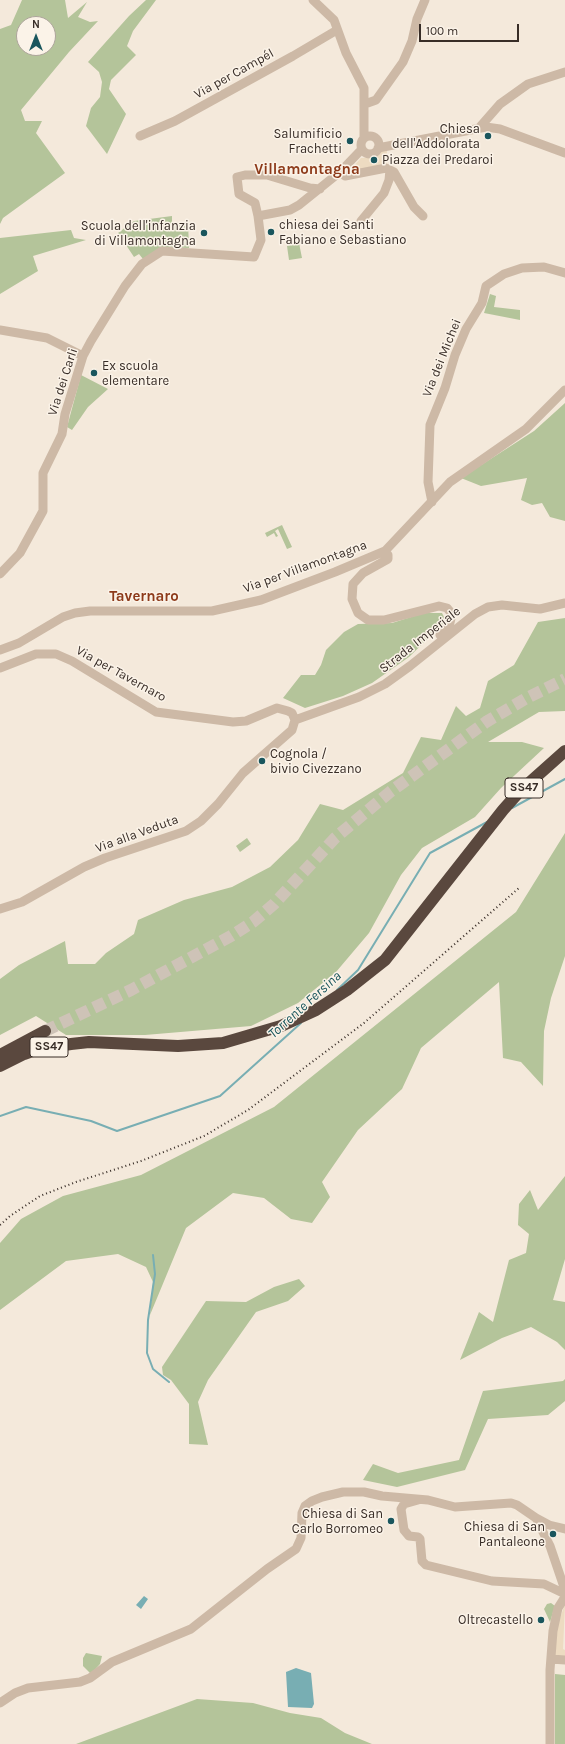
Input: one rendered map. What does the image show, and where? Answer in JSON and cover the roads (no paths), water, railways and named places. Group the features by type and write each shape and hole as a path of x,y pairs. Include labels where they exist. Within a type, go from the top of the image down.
{"highway":[{"name":"SS47","path":"0,1066 38,1049 89,1042 174,1046 217,1044 259,1034 310,1013 348,990 385,960 503,810 519,792 565,751"},
{"name":"SS47","path":"0,1055 44,1031"}],"street":[{"path":"313,0 334,20 337,30 364,88 364,137 360,145 362,149 370,154 378,148 479,128 500,129 565,153"},
{"path":"365,104 376,100 403,62 412,41 417,19 425,0"},
{"name":"Via per Campél","path":"140,136 175,121 337,30"},
{"path":"479,128 500,104 528,84 565,72"},
{"path":"364,137 376,137 379,144 378,148"},
{"path":"320,189 310,188 267,175 245,175 237,177 239,194 255,203 258,216 290,210 306,201 340,172 362,149"},
{"path":"340,172 345,176 386,168 394,172 414,208 423,216"},
{"path":"361,221 384,193 389,180 390,170"},
{"name":"Via dei Carli","path":"0,574 20,553 43,511 43,473 62,434 65,414 84,356 106,318 142,264 162,251 254,257 261,240 258,216"},
{"name":"Via dei Michei","path":"432,502 428,482 430,425 445,388 455,355 466,329 482,303 486,286 504,274 522,268 544,268 565,273"},
{"path":"0,330 47,338 84,356"},
{"name":"Via per Villamontagna","path":"0,650 19,643 63,617 75,613 90,611 212,611 261,600 385,551 450,482 526,429 565,390"},
{"path":"385,551 388,555 388,559 363,573 353,584 352,599 358,613 368,620 384,620 434,607 448,608 452,614 449,627 441,634 426,654"},
{"name":"Strada Imperiale","path":"295,720 359,697 385,684 426,654 475,614 488,607 502,605 540,609 565,603"},
{"name":"Via per Tavernaro","path":"0,668 36,654 56,654 72,661 156,712 233,722 246,721 277,708 288,710 292,713 295,720"},
{"name":"Via alla Veduta","path":"0,909 22,902 84,867 105,858 186,831 201,821 218,804 243,773 292,730 295,720"},
{"path":"0,1703 15,1693 28,1688 80,1682 90,1678 112,1662 191,1629 267,1569 296,1550 301,1538 302,1513 305,1506 312,1500 343,1492 364,1492 382,1496 421,1499 455,1507 511,1503 518,1505 549,1525 565,1529"},
{"path":"421,1499 404,1504 401,1509 404,1530 409,1536 418,1537 422,1561 426,1565 492,1581 544,1584 563,1598 553,1631 551,1659 550,1744"},
{"path":"536,1518 550,1546 565,1590"},
{"path":"551,1659 565,1660"}],"water":[{"path":"144,1596 148,1599 141,1609 136,1605"},
{"path":"296,1668 311,1673 314,1704 312,1708 288,1707 286,1672"}],"waterway":[{"name":"Torrente Fersina","path":"512,808 565,779"},
{"name":"Torrente Fersina","path":"337,990 358,970 430,853 487,822"},
{"name":"Torrente Fersina","path":"0,1116 26,1107 91,1121 117,1131 220,1096 301,1023"},
{"path":"153,1255 155,1274 148,1320 147,1353 153,1369 169,1382"}],"tunnel":[{"path":"45,1031 131,990 231,936 253,922 274,904 335,838 390,792 486,722 525,699 565,679"}],"railway":[{"path":"0,1225 10,1216 40,1196 76,1182 141,1161 204,1136 248,1110 364,1023 519,888"}],"place":[{"name":"Chiesa dell'Addolorata","path":"488,136"},
{"name":"Salumificio Frachetti","path":"350,141"},
{"name":"Piazza dei Predaroi","path":"374,160"},
{"name":"chiesa dei Santi Fabiano e Sebastiano","path":"271,232"},
{"name":"Scuola dell'infanzia di Villamontagna","path":"204,233"},
{"name":"Ex scuola elementare","path":"94,373"},
{"name":"Cognola / bivio Civezzano","path":"262,761"},
{"name":"Chiesa di San Carlo Borromeo","path":"391,1521"},
{"name":"Chiesa di San Pantaleone","path":"553,1534"},
{"name":"Oltrecastello","path":"541,1620"}],"district":[{"name":"Villamontagna","path":"307,170"},
{"name":"Tavernaro","path":"144,597"}]}
